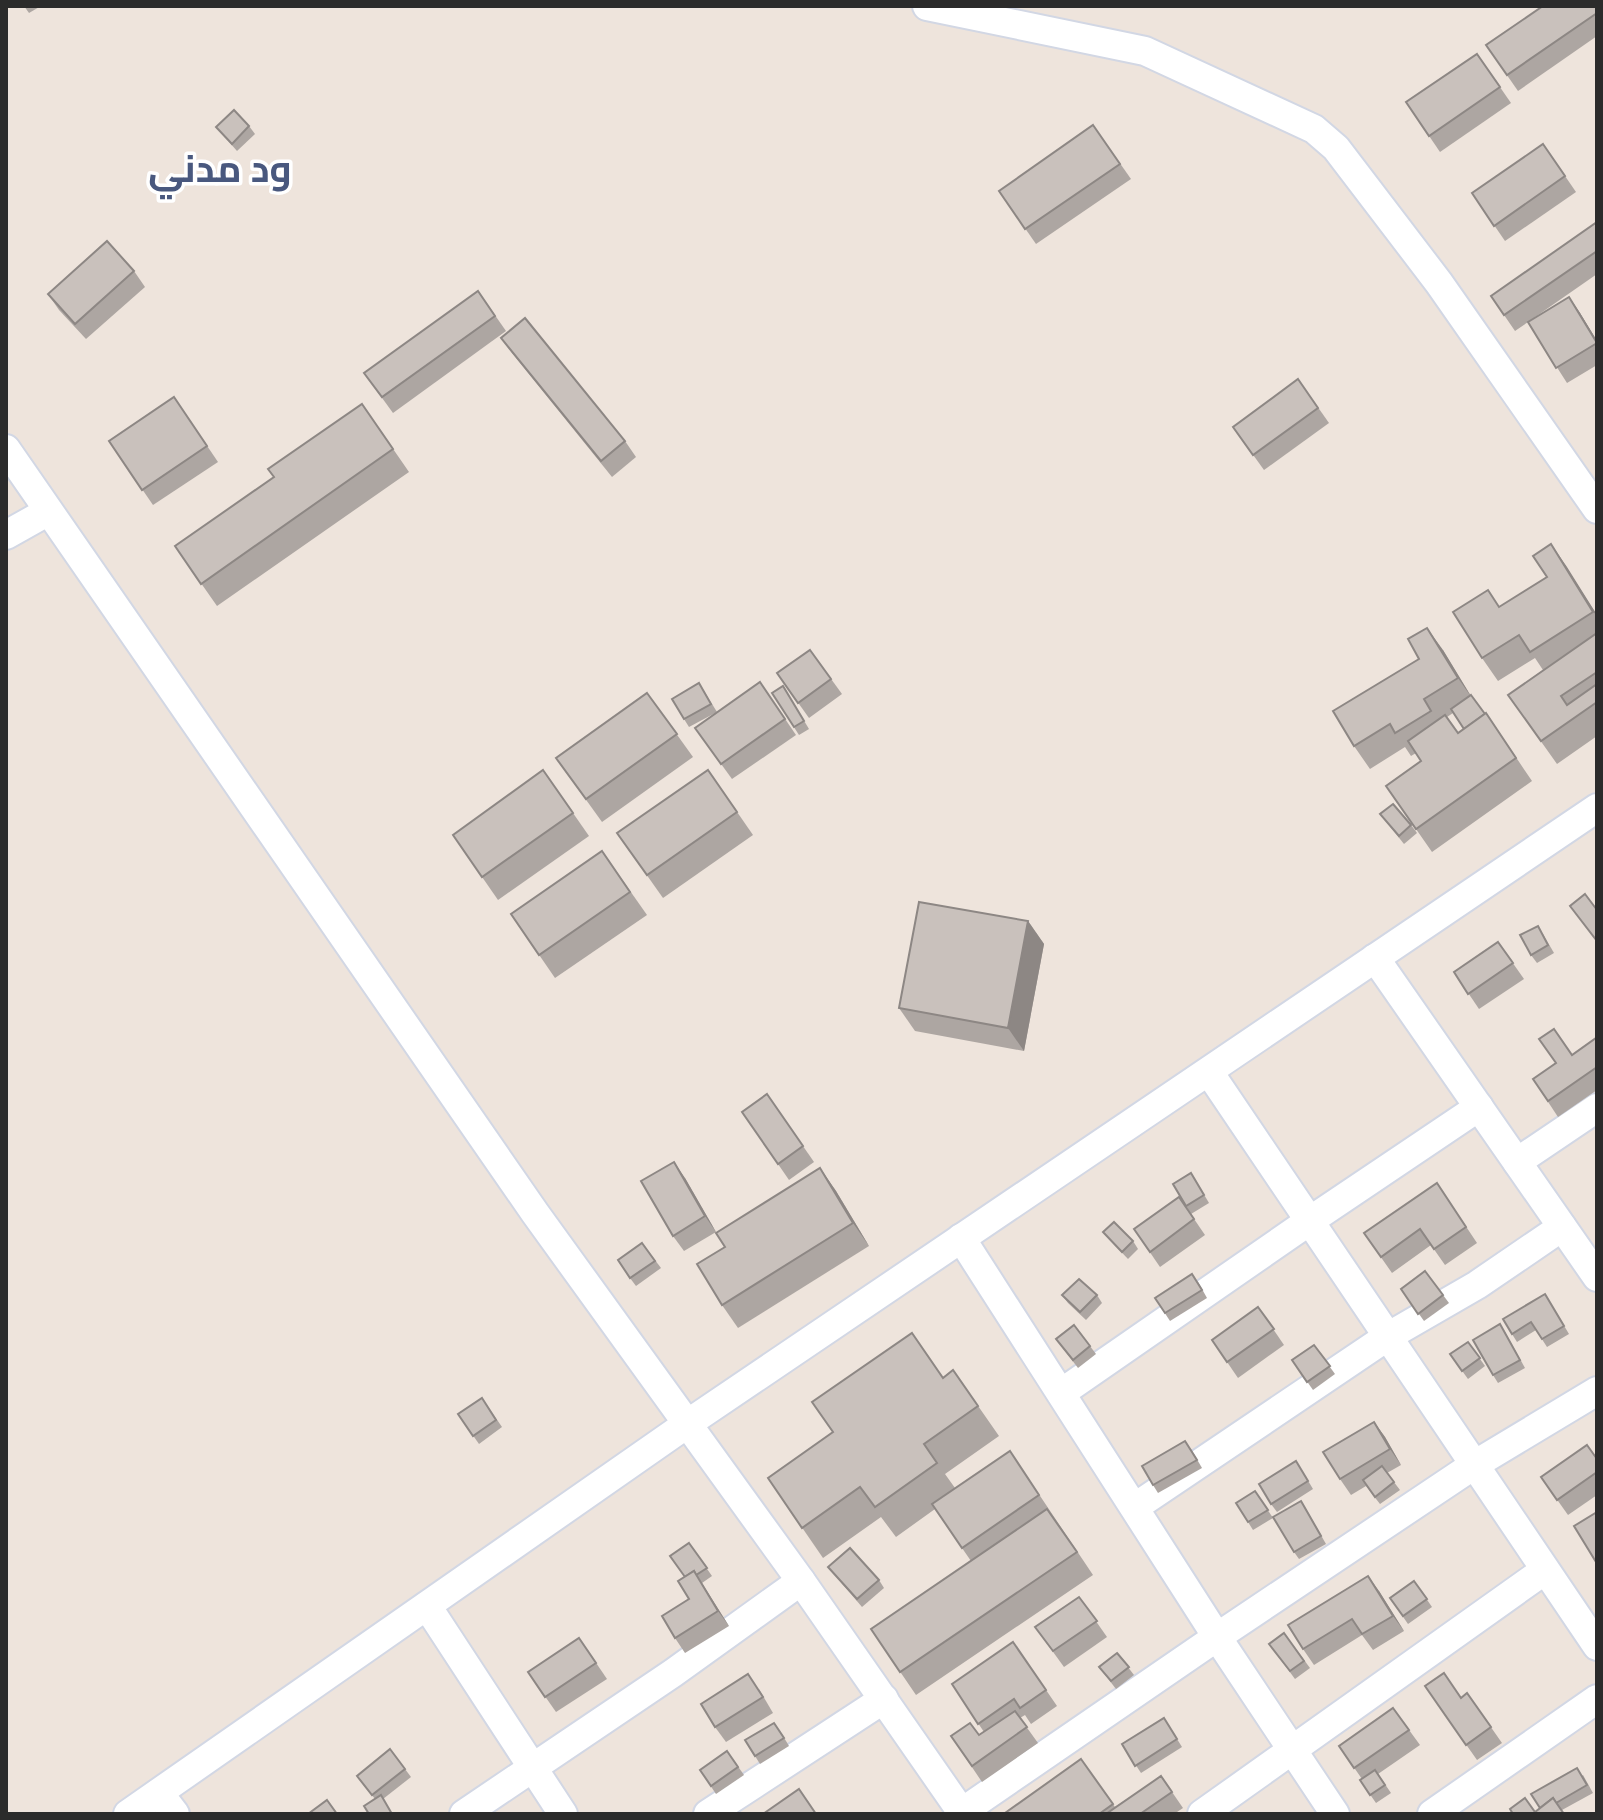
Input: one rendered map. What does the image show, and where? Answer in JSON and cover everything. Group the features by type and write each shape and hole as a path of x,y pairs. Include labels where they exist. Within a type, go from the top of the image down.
{"street":[{"path":"927,6 1145,51 1314,129 1336,148 1439,283 1597,509"},
{"path":"6,449 517,1188 801,1581 961,1813 1474,1465 1597,1391"},
{"path":"6,535 47,512"},
{"path":"128,1814 167,1803 427,1606 687,1424 1597,808"},
{"path":"1375,958 1597,1277"},
{"path":"1209,1072 1597,1646"},
{"path":"1061,1393 1479,1107"},
{"path":"1517,1162 1597,1108"},
{"path":"1135,1507 1387,1337 1477,1285 1562,1227"},
{"path":"961,1238 1217,1637 1335,1814"},
{"path":"1202,1814 1545,1570"},
{"path":"464,1814 801,1581"},
{"path":"427,1606 563,1814"},
{"path":"708,1814 884,1699"},
{"path":"1432,1814 1597,1699"}],"building":[{"path":"1543,6 1597,6 1597,13 1507,75 1486,45"},
{"path":"1477,54 1500,87 1429,136 1406,102"},
{"path":"234,110 249,126 232,144 216,127"},
{"path":"1093,125 1120,164 1025,229 999,191"},
{"path":"1543,144 1565,176 1494,226 1472,193"},
{"path":"1597,222 1597,251 1504,315 1491,296"},
{"path":"107,241 134,271 75,324 48,294"},
{"path":"478,291 495,316 382,397 364,373"},
{"path":"1569,297 1597,343 1556,368 1528,322"},
{"path":"525,318 625,441 601,461 501,338"},
{"path":"1298,379 1318,408 1253,455 1233,427"},
{"path":"174,397 207,446 142,490 109,441"},
{"path":"362,404 393,449 201,584 175,546 274,477 268,469"},
{"path":"1551,544 1593,612 1530,652 1519,635 1482,658 1453,612 1488,590 1499,607 1547,577 1533,556"},
{"path":"1427,628 1458,678 1424,699 1431,711 1395,733 1390,724 1354,746 1333,711 1419,659 1408,639"},
{"path":"1597,633 1597,672 1561,696 1567,705 1597,684 1597,702 1541,741 1508,695"},
{"path":"810,650 831,679 798,703 777,673"},
{"path":"760,682 785,719 721,764 695,728"},
{"path":"699,683 711,704 684,719 672,699"},
{"path":"783,686 804,721 794,727 772,693"},
{"path":"647,693 677,734 586,799 556,758"},
{"path":"1471,695 1485,714 1464,729 1451,709"},
{"path":"1486,713 1516,758 1416,829 1386,786 1421,761 1408,741 1445,715 1458,733"},
{"path":"543,770 573,813 482,877 453,835"},
{"path":"708,770 737,812 647,875 617,833"},
{"path":"1393,804 1411,825 1399,836 1380,814"},
{"path":"602,851 630,892 539,955 511,914"},
{"path":"1585,894 1597,910 1597,941 1570,906"},
{"path":"919,902 1028,921 1008,1028 899,1008"},
{"path":"1538,926 1548,945 1531,955 1520,935"},
{"path":"1498,942 1513,963 1468,994 1454,972"},
{"path":"1554,1029 1572,1055 1596,1038 1597,1067 1548,1101 1533,1079 1556,1063 1539,1039"},
{"path":"767,1094 803,1146 778,1164 742,1112"},
{"path":"674,1162 705,1216 673,1236 641,1181"},
{"path":"820,1168 853,1223 722,1305 697,1264 725,1247 716,1233"},
{"path":"1191,1173 1204,1195 1186,1206 1173,1184"},
{"path":"1437,1183 1466,1227 1434,1249 1420,1229 1381,1257 1364,1233"},
{"path":"1179,1197 1194,1219 1150,1252 1134,1229"},
{"path":"1114,1222 1133,1241 1122,1252 1103,1232"},
{"path":"642,1243 655,1261 630,1278 618,1260"},
{"path":"1425,1271 1443,1295 1418,1314 1401,1289"},
{"path":"1192,1274 1202,1290 1165,1313 1155,1298"},
{"path":"1079,1279 1097,1295 1080,1312 1062,1295"},
{"path":"1545,1294 1564,1326 1542,1339 1531,1322 1512,1334 1503,1319"},
{"path":"1258,1307 1274,1329 1227,1362 1212,1340"},
{"path":"1500,1324 1520,1360 1493,1375 1473,1340"},
{"path":"1074,1325 1090,1346 1073,1360 1056,1339"},
{"path":"912,1333 943,1378 953,1370 978,1406 924,1444 937,1463 875,1507 860,1487 802,1528 768,1478 833,1432 812,1402"},
{"path":"1468,1342 1480,1358 1462,1371 1450,1354"},
{"path":"1314,1345 1330,1366 1307,1382 1292,1360"},
{"path":"482,1398 496,1420 473,1436 458,1414"},
{"path":"1374,1422 1390,1449 1340,1479 1323,1452"},
{"path":"1185,1441 1197,1460 1153,1485 1142,1466"},
{"path":"1587,1445 1597,1459 1597,1472 1557,1500 1541,1477"},
{"path":"1010,1451 1039,1495 962,1548 932,1504"},
{"path":"1296,1461 1308,1481 1271,1504 1259,1484"},
{"path":"1382,1466 1394,1482 1375,1497 1363,1480"},
{"path":"1255,1491 1268,1510 1248,1522 1236,1503"},
{"path":"1301,1501 1321,1536 1294,1552 1273,1517"},
{"path":"1047,1509 1077,1552 900,1672 871,1629"},
{"path":"1597,1512 1597,1562 1596,1562 1574,1526"},
{"path":"689,1543 707,1568 685,1577 670,1556"},
{"path":"850,1548 879,1580 857,1599 828,1567"},
{"path":"694,1571 718,1611 675,1638 662,1616 689,1599 678,1581"},
{"path":"1368,1576 1393,1616 1362,1634 1352,1619 1303,1649 1288,1625"},
{"path":"1414,1581 1427,1599 1403,1616 1390,1598"},
{"path":"1079,1597 1097,1621 1053,1651 1035,1627"},
{"path":"1284,1633 1304,1661 1290,1671 1269,1644"},
{"path":"579,1638 596,1663 545,1697 528,1672"},
{"path":"1013,1642 1046,1690 1020,1708 1014,1699 978,1724 952,1684"},
{"path":"1117,1653 1129,1667 1111,1681 1099,1667"},
{"path":"1444,1673 1461,1698 1467,1693 1491,1727 1466,1745 1425,1686"},
{"path":"748,1674 763,1697 715,1727 701,1704"},
{"path":"1393,1708 1409,1730 1354,1768 1339,1746"},
{"path":"1015,1711 1027,1727 972,1766 951,1736 970,1723 979,1735"},
{"path":"1164,1718 1177,1739 1135,1766 1122,1744"},
{"path":"774,1723 784,1738 755,1756 745,1740"},
{"path":"390,1749 405,1769 372,1795 357,1776"},
{"path":"727,1751 738,1767 711,1786 700,1770"},
{"path":"1081,1759 1113,1804 1099,1814 1005,1814 1005,1813"},
{"path":"1577,1768 1587,1785 1556,1803 1553,1798 1540,1808 1531,1794"},
{"path":"1375,1770 1385,1785 1370,1795 1360,1780"},
{"path":"1161,1776 1172,1792 1140,1814 1106,1814"},
{"path":"799,1789 816,1814 763,1814"},
{"path":"381,1795 392,1814 369,1814 364,1806"},
{"path":"1525,1798 1535,1812 1553,1798 1564,1814 1513,1814 1510,1809"},
{"path":"327,1800 337,1814 308,1814"}],"district":[{"name":"ود مدني","path":"220,167"}]}
